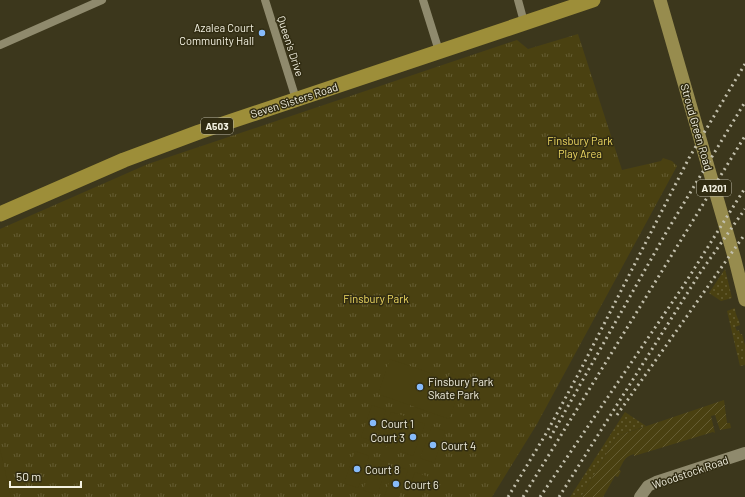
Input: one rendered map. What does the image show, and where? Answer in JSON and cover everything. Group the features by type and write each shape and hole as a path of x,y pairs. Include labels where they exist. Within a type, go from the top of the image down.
{"highway":[{"name":"Seven Sisters Road","path":"0,214 162,145 593,0"}],"main road":[{"name":"Stroud Green Road","path":"660,0 735,260 745,300"},
{"name":"Woodstock Road","path":"640,497 648,486 656,482 745,453"}],"street":[{"path":"0,46 102,0"},
{"name":"Queen's Drive","path":"265,0 296,99"},
{"path":"422,0 439,51"},
{"path":"518,0 524,22"}],"green space":[{"name":"Finsbury Park","path":"578,34 622,170 661,161 663,158 672,161 677,166 537,424 492,497 0,497 0,229 148,164 517,40 528,49"},
{"path":"725,269 732,298 721,301 709,293"},
{"path":"735,308 740,325 735,327 737,331 739,330 740,334 742,334 745,345 745,365 740,366 727,311"},
{"name":"Finsbury Park Skate Park","path":"390,359 447,379 450,373 464,378 449,419 378,394"},
{"path":"724,400 727,423 730,423 731,428 720,430 715,415 711,416 715,433 713,432 634,456 634,454 628,456 619,470 621,471 618,477 615,476 603,497 581,497 617,436"},
{"name":"Court 1","path":"372,405 386,410 374,442 361,437"},
{"path":"391,412 405,416 393,449 380,444"},
{"path":"625,412 646,426 617,436 581,497 570,497"},
{"name":"Court 3","path":"412,419 425,424 413,456 400,451"},
{"name":"Court 4","path":"432,426 445,431 434,463 420,458"},
{"path":"0,449 11,497 0,497"},
{"name":"Court 8","path":"355,451 369,456 358,488 344,483"},
{"path":"375,458 388,463 377,495 363,490"},
{"name":"Court 6","path":"395,465 408,470 399,497 384,497"},
{"path":"415,472 429,477 422,497 406,497"}],"railway":[{"path":"508,497 547,432 580,371 689,158 745,64"},
{"path":"550,438 667,231 745,102"},
{"path":"523,497 745,136"},
{"path":"540,497 684,285 745,188"},
{"path":"559,497 700,273 745,209"},
{"path":"617,415 745,234"}],"place":[{"name":"Azalea Court Community Hall","path":"262,33"},
{"name":"Finsbury Park Skate Park","path":"420,387"},
{"name":"Court 1","path":"373,423"},
{"name":"Court 3","path":"413,437"},
{"name":"Court 4","path":"433,445"},
{"name":"Court 8","path":"357,469"},
{"name":"Court 6","path":"396,484"}],"park label":[{"name":"Finsbury Park Play Area","path":"580,146"}]}
